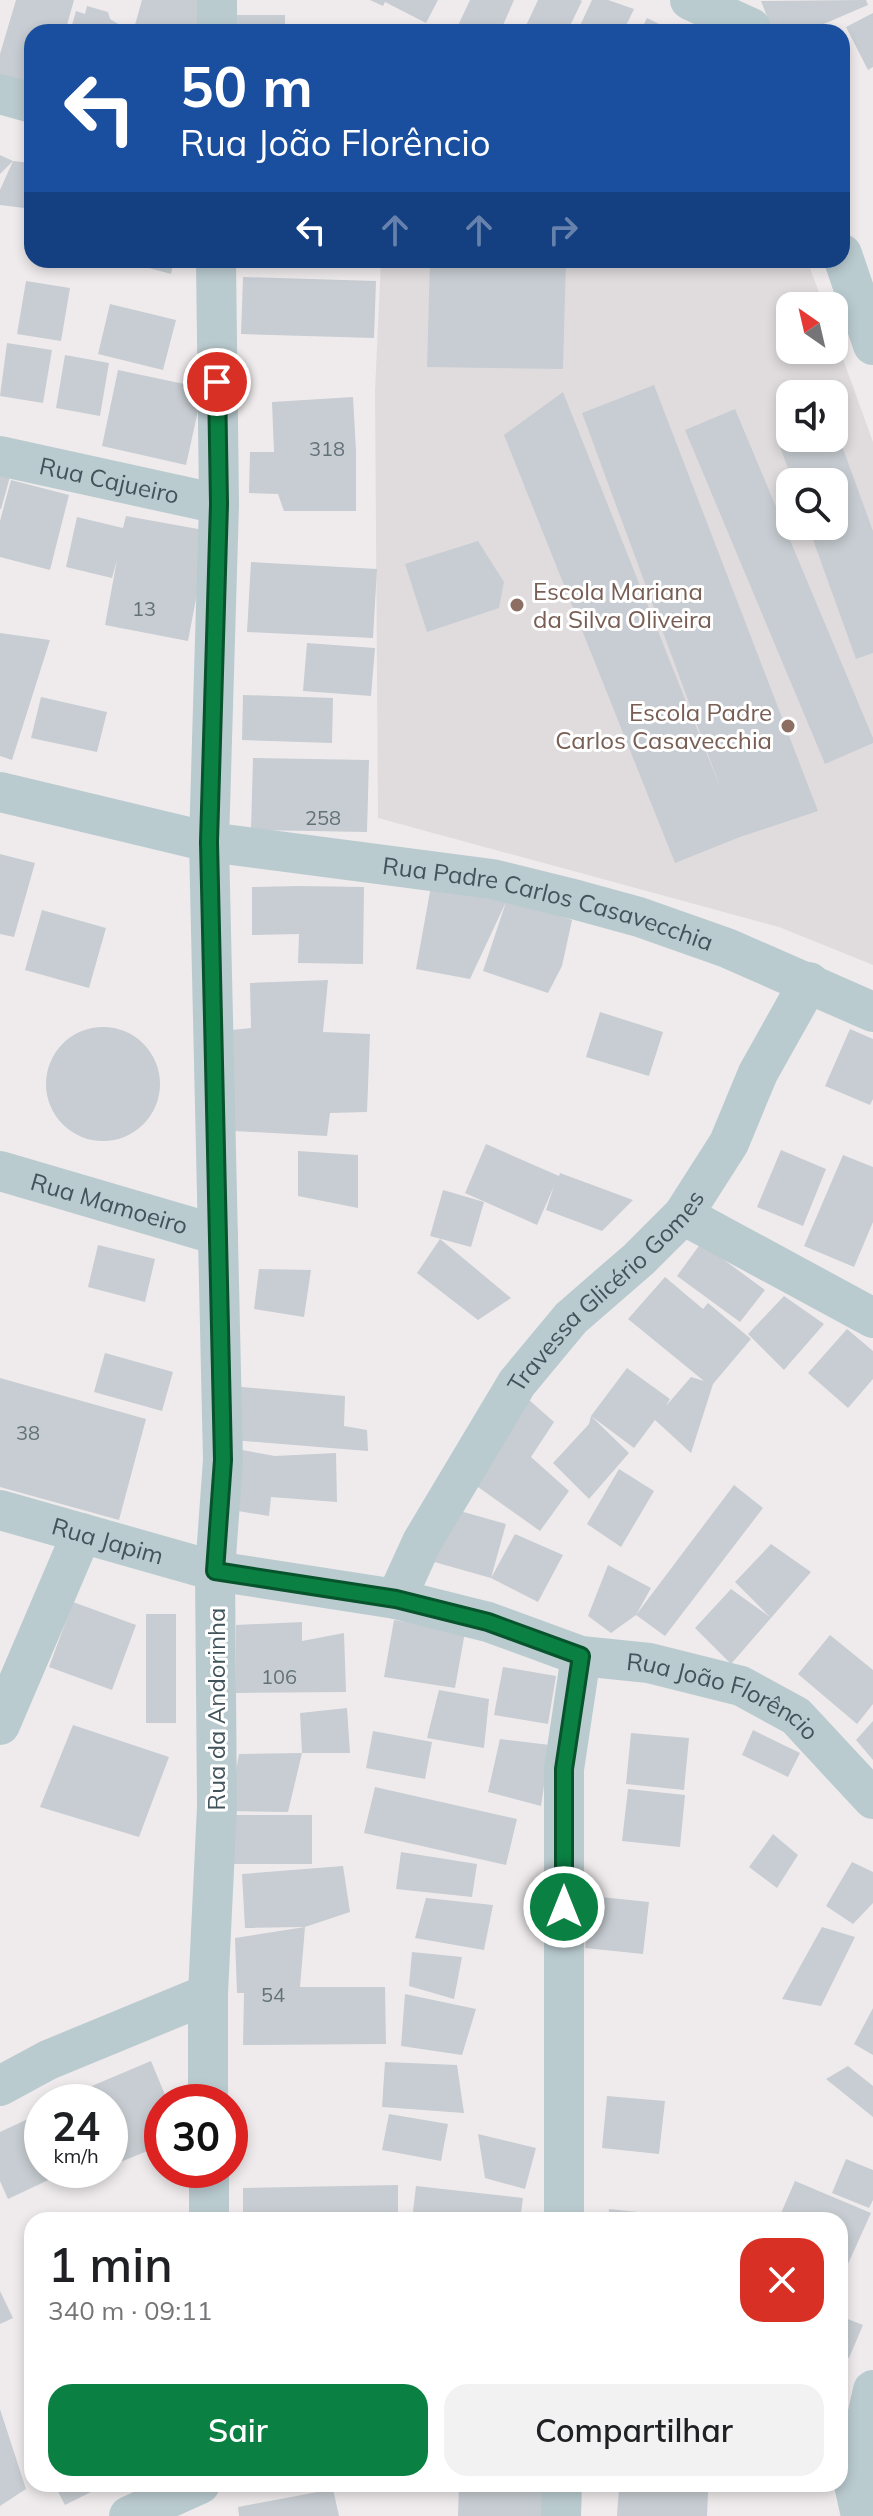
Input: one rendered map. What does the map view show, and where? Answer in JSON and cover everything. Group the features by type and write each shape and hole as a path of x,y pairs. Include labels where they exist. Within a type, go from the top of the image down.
{"street":[{"path":"217,0 217,24"},
{"path":"690,0 749,20"},
{"path":"0,94 24,101"},
{"path":"850,237 873,245"},
{"name":"Rua da Andorinha","path":"208,2084 208,1994 217,1807 215,1571 223,1460 209,842 219,504 216,268"},
{"path":"847,268 873,345"},
{"name":"Rua Cajueiro","path":"0,456 219,504"},
{"name":"Rua Padre Carlos Casavecchia","path":"0,792 209,842 492,879 639,917 727,948 873,1012"},
{"name":"Travessa Glicério Gomes","path":"396,1599 422,1542 517,1383 571,1318 639,1259 683,1215 729,1143 758,1073 809,982"},
{"name":"Rua Mamoeiro","path":"0,1171 218,1235"},
{"path":"683,1215 873,1318"},
{"name":"Rua Japim","path":"0,1510 215,1571"},
{"path":"0,1725 82,1533"},
{"name":"Rua João Florêncio","path":"215,1571 396,1599 488,1622 581,1656 649,1663 741,1686 796,1716 873,1799"},
{"path":"564,2212 564,1769 581,1656"},
{"path":"0,2086 48,2060 208,1994"},
{"path":"209,2188 209,2212"},
{"path":"861,2516 853,2480 873,2390"},
{"path":"129,2516 183,2492"},
{"path":"201,2492 202,2516"},
{"path":"561,2516 562,2492"}],"shaded area":[{"path":"381,268 810,268 819,292 776,292 776,364 845,364 873,442 873,965 779,927 378,818 375,391"}],"building":[{"path":"16,0 74,0 67,24 24,24 24,85 0,78 0,54"},
{"path":"142,0 202,0 206,24 135,24"},
{"path":"370,0 438,0 426,23 385,2 383,6"},
{"path":"470,0 514,0 504,24 459,24"},
{"path":"538,0 582,1 571,24 527,24"},
{"path":"592,0 608,0 634,9 627,24 581,24"},
{"path":"866,0 868,5 824,24 770,24 761,1"},
{"path":"87,6 108,12 110,19 118,24 72,24 76,11 85,14"},
{"path":"873,13 873,67 868,70 850,35 850,25"},
{"path":"236,15 285,15 285,24 236,24"},
{"path":"647,18 659,24 644,24"},
{"path":"0,155 13,161 0,174"},
{"path":"13,161 24,162 24,208 0,205 0,190"},
{"path":"149,268 172,268 171,274"},
{"path":"430,268 566,268 563,369 427,367"},
{"path":"243,277 376,281 374,338 241,334"},
{"path":"26,281 70,288 61,341 17,334"},
{"path":"110,304 176,320 163,370 98,354"},
{"path":"7,343 52,350 43,403 0,396"},
{"path":"65,355 109,363 100,416 56,408"},
{"path":"118,370 203,388 186,465 102,446"},
{"path":"654,385 818,811 675,863 504,435 563,392 722,792 582,413"},
{"path":"353,397 356,511 284,511 278,494 249,493 250,452 274,452 272,402"},
{"path":"735,409 776,507 776,540 790,540 873,743 825,764 685,430"},
{"path":"782,452 844,452 873,531 873,653 856,659 813,540 848,540 848,468 788,468"},
{"path":"15,459 1,509 0,509 0,462"},
{"path":"11,480 69,495 50,570 0,557 0,521"},
{"path":"126,516 209,531 188,641 105,625 117,560 112,578 66,567 77,517 123,528"},
{"path":"478,541 504,582 499,608 427,632 405,564"},
{"path":"251,562 377,569 373,638 247,632"},
{"path":"0,633 50,640 12,760 0,756"},
{"path":"307,643 375,648 371,696 303,691"},
{"path":"243,695 333,698 332,743 242,740"},
{"path":"41,697 107,712 97,752 31,738"},
{"path":"253,758 369,760 367,832 251,830"},
{"path":"0,854 35,863 14,937 0,934"},
{"path":"431,886 507,899 572,920 562,966 548,993 483,971 506,902 470,979 416,969"},
{"path":"252,887 364,887 363,964 298,963 299,934 252,935"},
{"path":"42,910 106,928 89,988 25,970"},
{"path":"328,980 323,1032 370,1034 367,1112 330,1113 327,1136 234,1131 232,1030 251,1028 250,983"},
{"path":"600,1012 663,1032 649,1076 586,1057"},
{"path":"103,1027 125,1032 143,1044 155,1062 160,1084 155,1106 143,1124 125,1136 103,1141 81,1136 63,1124 51,1106 46,1084 51,1062 63,1044 81,1032"},
{"path":"850,1029 873,1039 873,1099 870,1105 825,1086"},
{"path":"486,1144 559,1176 560,1173 633,1200 602,1231 546,1210 554,1186 537,1225 465,1193"},
{"path":"781,1150 826,1169 803,1226 757,1207"},
{"path":"298,1151 358,1155 358,1208 298,1196"},
{"path":"843,1155 873,1167 873,1222 854,1267 804,1246"},
{"path":"443,1190 484,1202 471,1247 430,1236"},
{"path":"440,1239 511,1298 478,1320 417,1273"},
{"path":"701,1243 765,1290 740,1322 677,1276"},
{"path":"98,1245 155,1259 145,1302 88,1287"},
{"path":"259,1269 311,1270 304,1317 254,1309"},
{"path":"665,1277 703,1309 708,1303 751,1339 713,1384 691,1453 655,1420 634,1448 591,1416 627,1368 670,1399 666,1406 691,1377 704,1381 628,1319"},
{"path":"784,1296 824,1324 784,1370 748,1334"},
{"path":"847,1329 873,1351 873,1379 848,1408 808,1373"},
{"path":"105,1353 173,1372 162,1411 94,1392"},
{"path":"0,1378 146,1419 119,1520 0,1487"},
{"path":"231,1386 345,1396 344,1426 367,1430 368,1451 232,1440"},
{"path":"528,1399 554,1422 531,1457 569,1491 540,1531 471,1482"},
{"path":"591,1416 629,1453 589,1499 553,1463 589,1424"},
{"path":"237,1449 275,1456 336,1453 337,1502 271,1497 269,1516 226,1509"},
{"path":"619,1469 654,1491 621,1547 587,1524"},
{"path":"734,1485 763,1508 665,1636 636,1615"},
{"path":"453,1509 506,1524 491,1578 420,1558"},
{"path":"515,1534 563,1555 538,1602 491,1578"},
{"path":"771,1544 811,1572 731,1664 695,1628 731,1589 770,1617 735,1582"},
{"path":"608,1565 651,1588 636,1615 611,1633 588,1616"},
{"path":"73,1602 136,1625 112,1690 49,1667"},
{"path":"146,1614 176,1614 176,1723 146,1723"},
{"path":"394,1620 465,1632 455,1688 384,1677"},
{"path":"302,1622 302,1641 344,1633 346,1692 236,1693 236,1625"},
{"path":"830,1635 873,1670 873,1704 857,1724 798,1674"},
{"path":"503,1667 556,1676 548,1724 494,1715"},
{"path":"439,1690 489,1699 484,1748 427,1738"},
{"path":"347,1708 350,1753 302,1753 300,1713"},
{"path":"873,1721 873,1760 856,1740"},
{"path":"73,1725 169,1757 139,1837 40,1807"},
{"path":"753,1730 800,1753 788,1777 742,1755"},
{"path":"373,1731 432,1742 425,1779 366,1768"},
{"path":"631,1733 689,1738 684,1790 626,1784"},
{"path":"500,1739 550,1745 541,1806 488,1792"},
{"path":"302,1753 288,1812 229,1811 239,1754"},
{"path":"375,1787 517,1819 506,1865 364,1833"},
{"path":"628,1789 685,1795 680,1847 622,1841"},
{"path":"233,1815 312,1815 312,1864 233,1864"},
{"path":"773,1834 798,1855 777,1888 749,1867"},
{"path":"401,1852 477,1864 472,1897 396,1889"},
{"path":"852,1862 873,1872 873,1903 853,1924 826,1906"},
{"path":"343,1866 350,1912 305,1927 245,1928 242,1874"},
{"path":"591,1896 649,1902 643,1954 585,1948"},
{"path":"426,1898 493,1905 484,1950 415,1938"},
{"path":"305,1927 300,1987 385,1987 386,2044 243,2045 244,1993 237,1993 235,1938"},
{"path":"822,1927 855,1937 821,2006 782,1999"},
{"path":"412,1952 462,1957 454,1999 409,1986"},
{"path":"405,1994 476,2009 462,2055 401,2046"},
{"path":"873,2008 873,2055 854,2044"},
{"path":"151,2061 161,2084 144,2084 144,2152 128,2159 128,2084 96,2084"},
{"path":"385,2062 457,2065 464,2113 382,2107"},
{"path":"848,2066 873,2086 873,2117 826,2079"},
{"path":"607,2096 665,2101 659,2154 602,2148"},
{"path":"389,2114 448,2124 441,2161 382,2150"},
{"path":"24,2121 24,2188 31,2188 8,2199 0,2181 0,2132"},
{"path":"478,2134 536,2148 525,2189 485,2178"},
{"path":"846,2159 873,2170 873,2200 869,2208 832,2193"},
{"path":"795,2181 871,2213 848,2264 848,2212 781,2212"},
{"path":"398,2185 398,2212 243,2212 243,2188"},
{"path":"416,2186 523,2198 521,2212 413,2212"},
{"path":"609,2209 638,2212 609,2212"},
{"path":"0,2291 13,2318 0,2324"},
{"path":"848,2319 863,2325 848,2358"},
{"path":"0,2409 24,2490 0,2506"},
{"path":"58,2492 91,2492 65,2505"},
{"path":"317,2492 334,2492 339,2516 239,2516 238,2507"},
{"path":"459,2492 549,2492 548,2516 458,2516"},
{"path":"619,2492 708,2492 707,2516 617,2516"}],"place":[{"name":"Escola Mariana da Silva Oliveira","path":"517,605"},
{"name":"Escola Padre Carlos Casavecchia","path":"788,726"}],"route":[{"path":"217,382 219,504 209,842 223,1460 215,1571 396,1599 488,1622 581,1656 564,1769 564,1907"}]}
